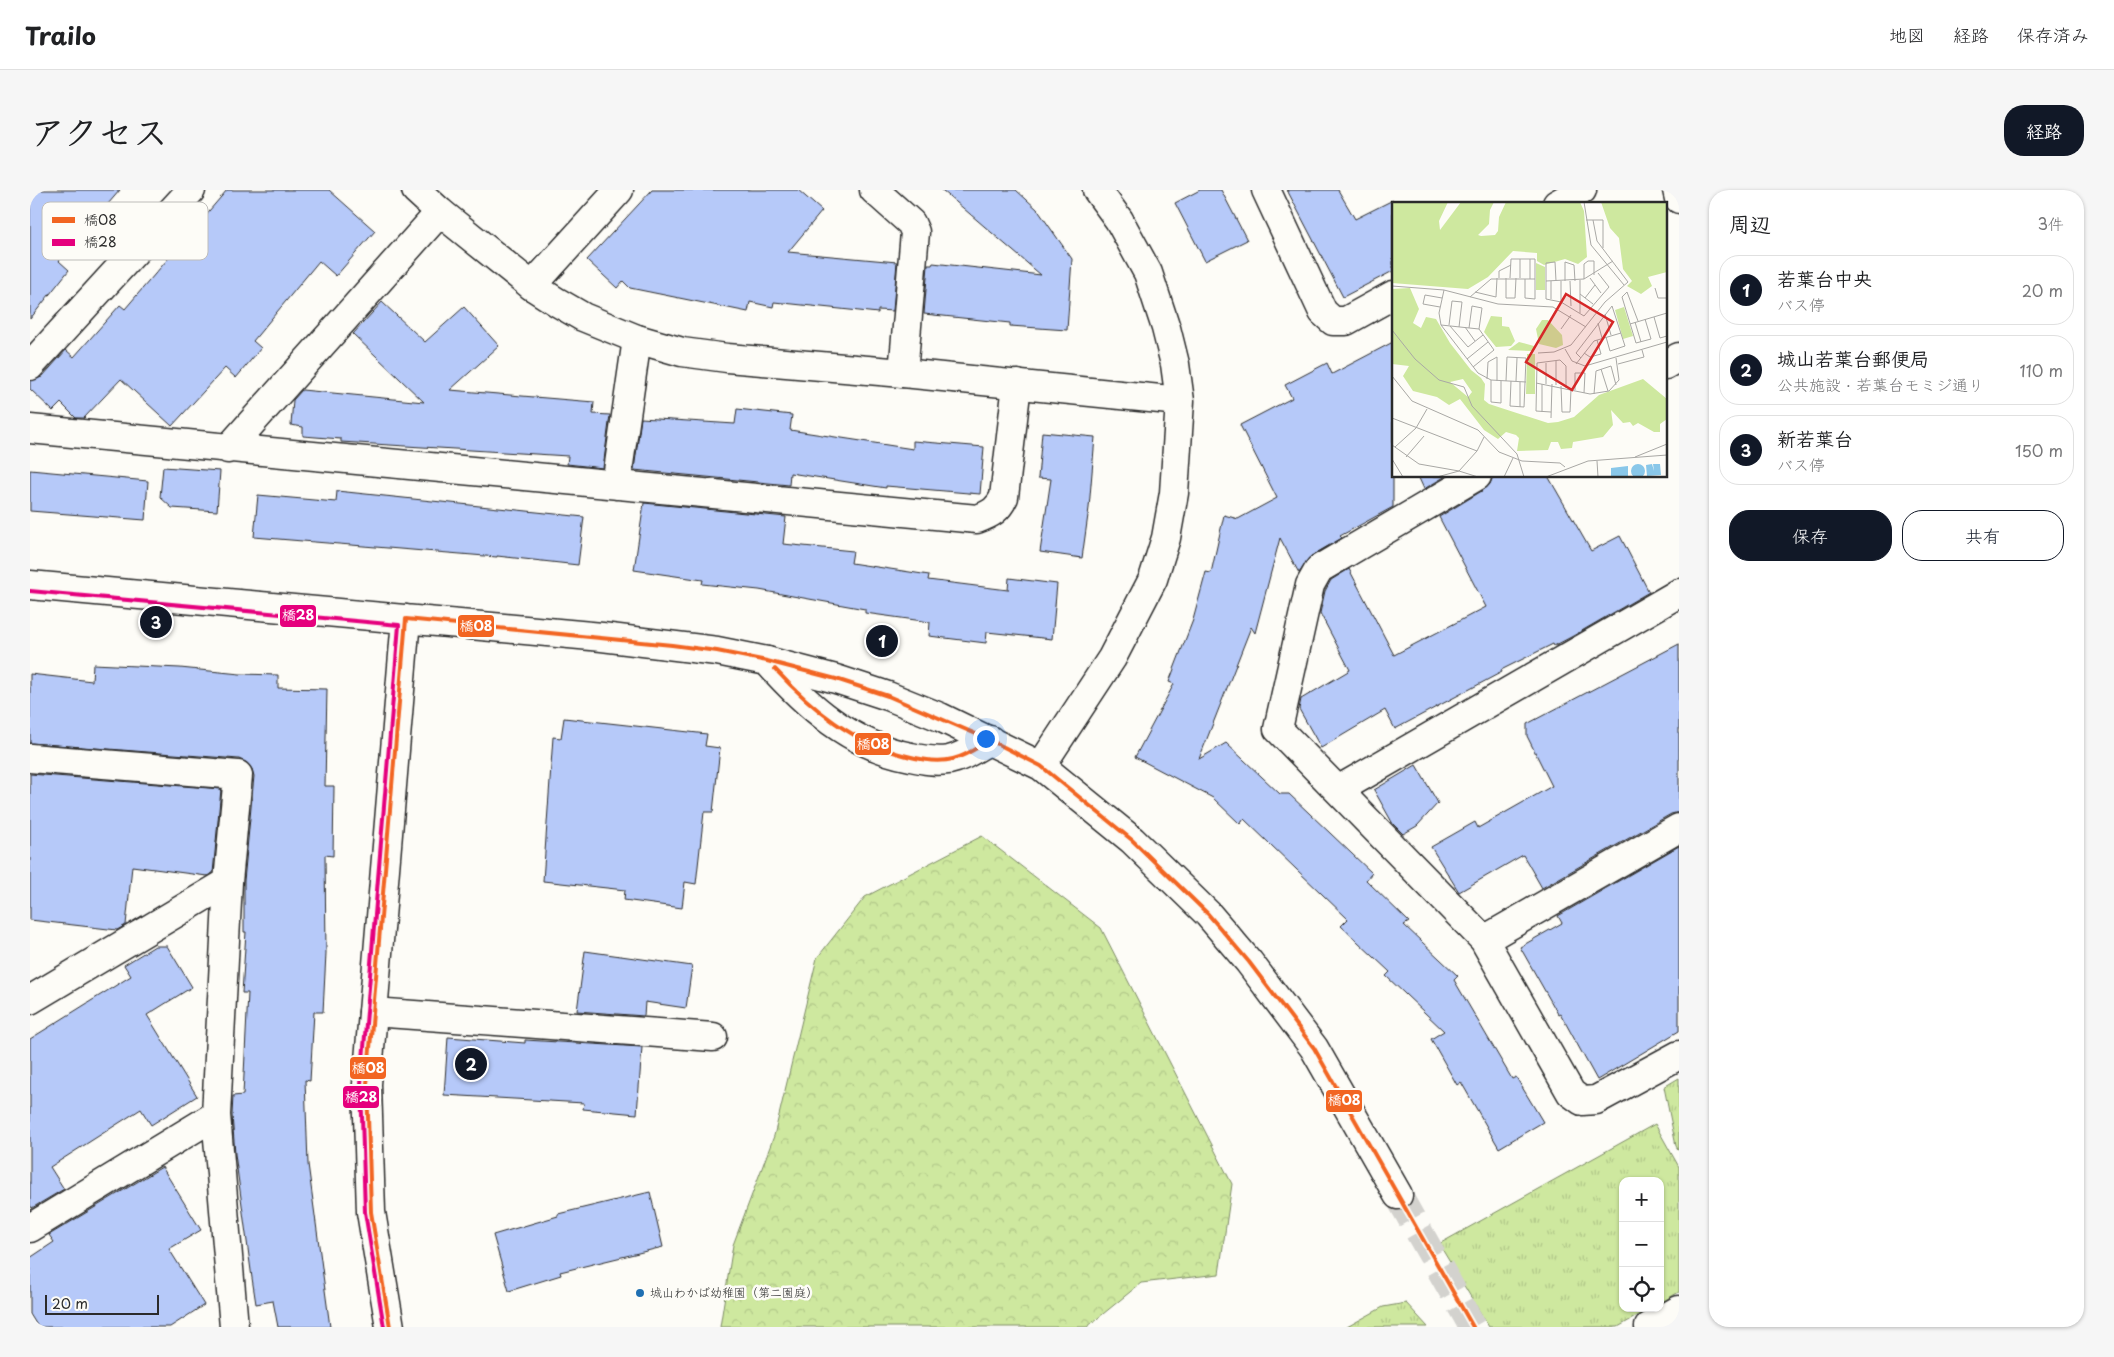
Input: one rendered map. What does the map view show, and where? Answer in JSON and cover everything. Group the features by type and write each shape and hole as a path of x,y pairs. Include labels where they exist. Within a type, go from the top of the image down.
{"street":[{"path":"180,202 191,190"},
{"path":"416,190 440,212 532,286 583,316 637,339 682,352 727,358 903,373 1180,401"},
{"path":"532,286 620,190"},
{"path":"874,190 911,223 915,232 903,373"},
{"path":"1041,766 1112,658 1153,579 1166,538 1174,493 1180,401 1175,364 1151,281 1119,220 1097,190"},
{"path":"1266,190 1323,312 1333,321 1346,321 1392,296"},
{"path":"1561,202 1582,190"},
{"path":"1677,190 1679,199"},
{"path":"228,449 440,212"},
{"path":"30,366 127,260"},
{"path":"616,484 637,339"},
{"path":"1666,364 1679,357"},
{"path":"30,429 977,519 990,514 999,507 1004,497 1017,384"},
{"path":"1474,478 1319,569 1310,586 1278,729 1484,940 1571,1093 1582,1101 1596,1100 1679,1055"},
{"path":"30,585 406,619 718,651 767,661 836,679 888,696 990,740 1041,766 1132,840 1208,914 1249,962 1314,1048 1398,1195"},
{"path":"1338,790 1679,593"},
{"path":"390,1327 372,1212 367,1084 406,619"},
{"path":"767,661 795,692 823,716 851,735 885,751 934,762 951,760 968,753 990,740"},
{"path":"30,758 238,775 228,882 216,1115 234,1327"},
{"path":"1484,940 1679,828"},
{"path":"30,1000 228,882"},
{"path":"373,1012 713,1037"},
{"path":"30,1228 216,1115"},
{"path":"1649,1327 1679,1310"}],"green space":[{"path":"982,836 1101,928 1232,1184 1219,1274 1141,1283 1087,1327 720,1327 733,1245 774,1136 817,958 865,897"},
{"path":"1679,1078 1679,1151 1676,1146 1664,1087"},
{"path":"1655,1124 1679,1167 1679,1292 1664,1301 1664,1177 1619,1177 1619,1312 1644,1312 1618,1327 1489,1327 1439,1244"},
{"path":"1406,1303 1428,1327 1347,1327 1383,1307"}],"building":[{"path":"30,190 120,190 110,202 42,202 42,260 60,260 69,270 30,319"},
{"path":"227,190 329,190 375,231 336,276 319,261 253,341 261,348 236,378 225,368 172,426 121,379 84,418 76,418 61,403 53,411 30,389 30,381 42,377 66,350 74,357 120,305 125,309 167,260 208,260 208,212"},
{"path":"652,190 798,190 822,211 788,252 897,262 893,311 878,310 878,313 774,302 773,307 750,302 748,312 630,288 623,281 617,288 587,260"},
{"path":"942,190 1016,190 1037,209 1072,259 1067,330 1010,326 1010,323 924,314 928,265 933,263 1041,275"},
{"path":"1200,190 1221,190 1247,240 1205,261 1175,203"},
{"path":"1287,190 1338,190 1355,219 1393,200 1392,272 1343,297"},
{"path":"382,302 425,342 464,307 499,346 450,390 594,402 593,414 610,415 603,468 567,464 568,456 341,442 341,439 303,436 303,427 291,425 293,400 302,390 424,402 353,334"},
{"path":"1392,343 1393,507 1340,536 1342,538 1311,556 1299,573 1280,538 1255,633 1251,627 1199,759 1226,743 1280,794 1289,794 1372,873 1366,880 1409,922 1404,925 1458,976 1454,980 1512,1079 1516,1077 1543,1122 1499,1148 1461,1082 1457,1085 1431,1039 1444,1031 1386,976 1390,972 1341,926 1348,919 1244,819 1240,824 1213,798 1135,757 1174,684 1169,682 1193,620 1206,572 1211,573 1224,515 1238,519 1277,498 1240,425 1292,398 1285,385 1327,363 1332,374"},
{"path":"737,409 792,415 790,430 913,449 913,441 984,447 980,494 886,486 886,488 790,473 789,485 634,470 641,418 735,424"},
{"path":"1042,432 1095,437 1089,508 1082,558 1040,552 1051,479 1038,478"},
{"path":"163,467 220,471 217,511 172,508 160,497"},
{"path":"30,470 148,481 145,520 30,511"},
{"path":"1419,478 1443,478 1424,489"},
{"path":"1492,478 1549,478 1591,551 1620,536 1649,592 1573,636 1501,670 1502,672 1395,729 1385,710 1321,748 1299,709 1301,699 1350,670 1320,613 1325,591 1331,580 1349,569 1394,655 1486,607 1439,517 1490,484"},
{"path":"337,491 584,517 578,565 497,556 254,537 258,495 336,502"},
{"path":"644,503 786,517 783,544 853,551 851,563 929,575 928,580 1008,590 1009,578 1057,584 1052,639 987,632 986,643 929,636 930,622 865,613 865,609 759,590 702,584 703,580 634,570"},
{"path":"1679,644 1679,812 1671,814 1542,888 1523,855 1459,892 1431,847 1475,822 1478,828 1552,786 1527,736 1527,724"},
{"path":"93,664 278,675 278,688 327,689 325,786 334,786 333,856 325,855 326,953 323,1012 314,1012 310,1081 305,1080 308,1164 330,1327 278,1327 273,1301 256,1304 252,1278 235,1154 232,1115 233,1096 243,1095 248,993 242,993 246,932 244,932 244,881 254,776 252,769 247,763 239,759 30,743 30,674 92,681"},
{"path":"564,718 707,734 705,746 720,748 713,812 704,812 696,884 685,882 682,908 624,900 625,890 543,881 553,737 561,738"},
{"path":"1416,765 1438,803 1417,826 1403,834 1393,824 1374,790"},
{"path":"30,774 221,789 213,873 207,876 132,866 126,925 117,930 30,920"},
{"path":"1679,846 1679,1031 1597,1080 1560,1013 1558,1014 1520,947 1562,923 1558,916"},
{"path":"155,946 167,946 192,987 147,1015 197,1096 151,1125 141,1109 50,1167 64,1189 32,1208 30,1205 30,1039 131,976 124,965"},
{"path":"585,951 692,966 686,1008 645,1002 644,1016 577,1011"},
{"path":"448,1037 525,1043 525,1040 642,1047 637,1114 583,1109 584,1103 444,1095"},
{"path":"162,1167 201,1230 169,1249 204,1305 170,1327 38,1327 30,1314 30,1258 54,1242 49,1235"},
{"path":"650,1192 663,1247 560,1272 561,1275 509,1291 493,1235 558,1216 558,1214"}],"tunnel":[{"path":"1398,1195 1473,1327"}],"transit line":[{"name":"橋28","path":"30,591 399,625 361,1084 365,1212 384,1327"},
{"name":"橋08","path":"390,1327 371,1212 367,1084 406,619 672,645 717,651 767,661 836,679 888,696 990,740 1041,766 1132,840 1208,914 1249,962 1314,1048 1473,1327"},
{"name":"橋08","path":"775,669 804,698 835,723 869,743 887,750 918,759 942,761 963,756 990,740"}],"place":[{"name":"新若葉台","path":"156,622"},
{"name":"若葉台中央","path":"882,641"},
{"name":"城山若葉台郵便局","path":"471,1064"},
{"name":"城山わかば幼稚園（第二園庭）","path":"640,1293"}]}
